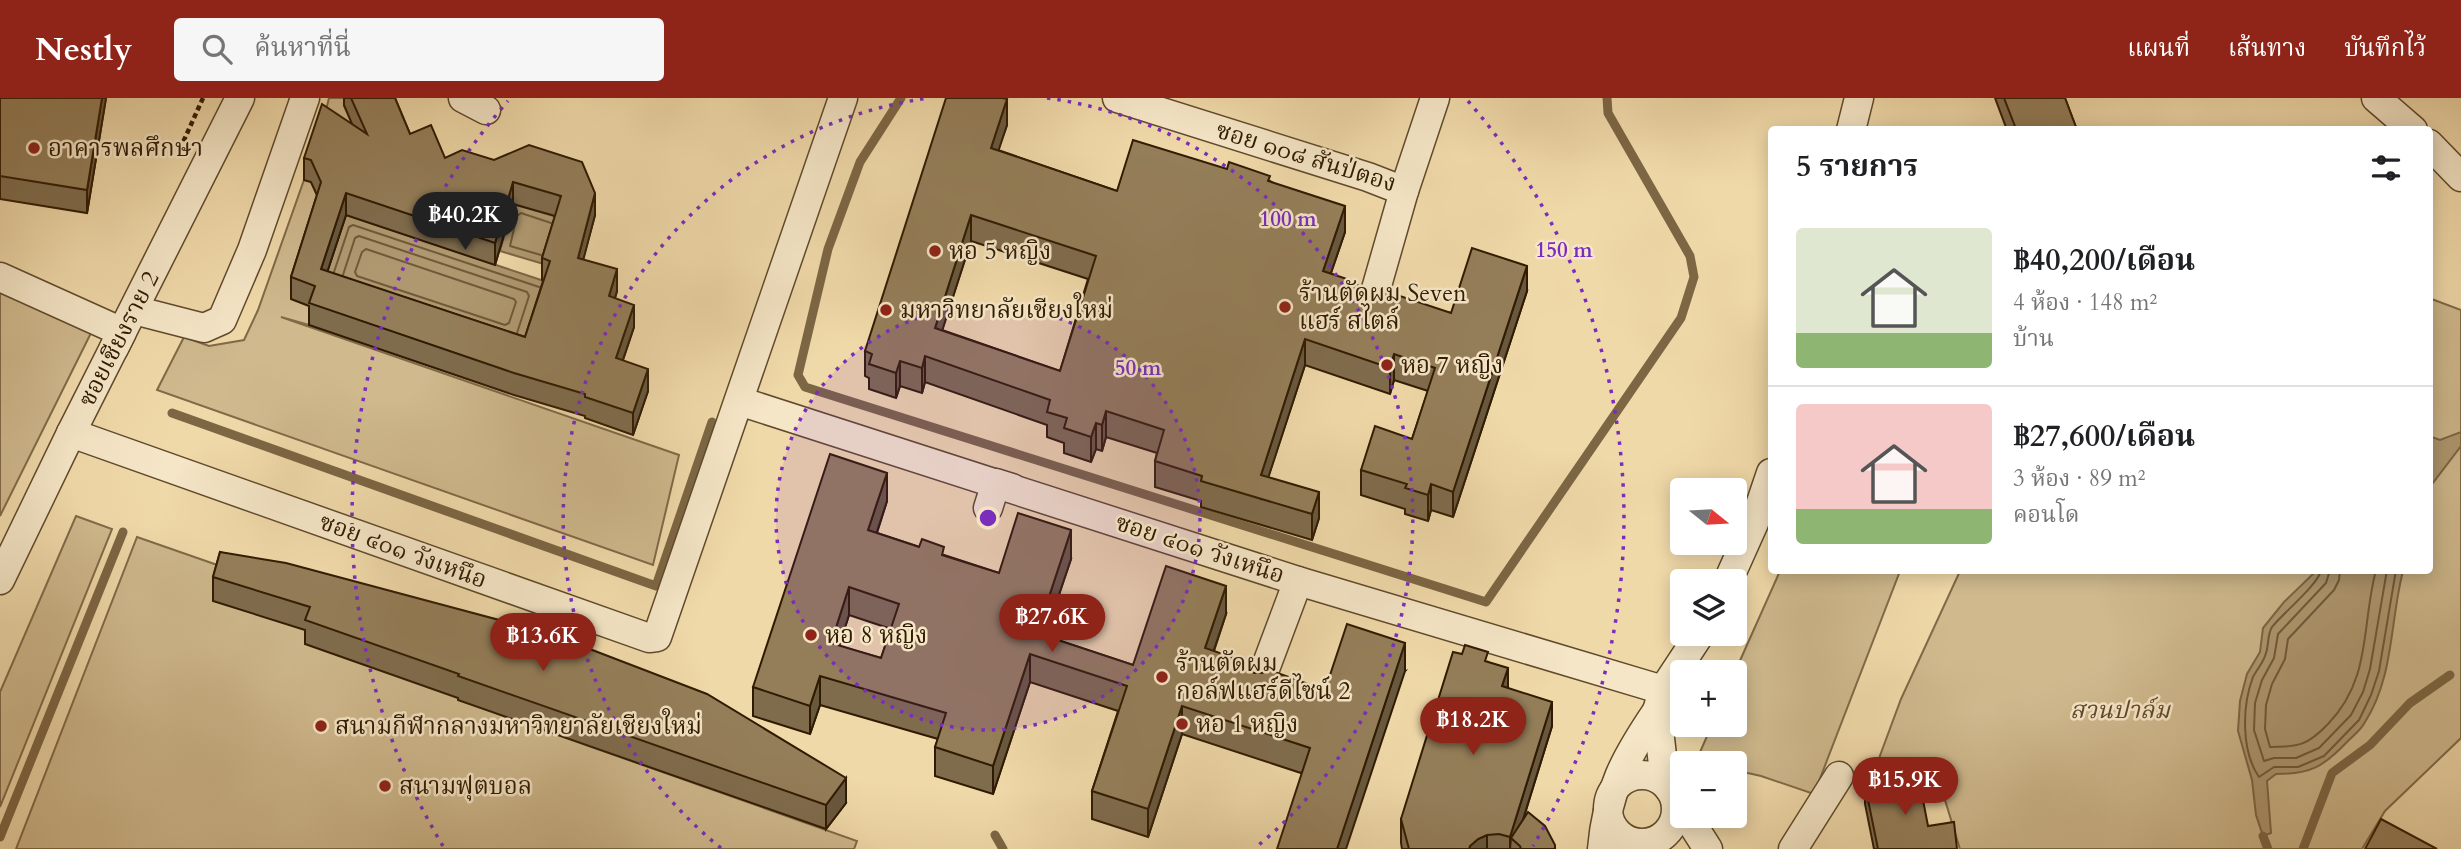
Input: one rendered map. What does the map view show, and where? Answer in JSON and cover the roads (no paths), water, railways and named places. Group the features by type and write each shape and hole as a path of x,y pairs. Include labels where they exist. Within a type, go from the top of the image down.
{"street":[{"name":"ซอยเชียงราย 2","path":"0,580 240,98"},
{"path":"0,277 128,321 204,328 222,320 252,250 305,98"},
{"name":"ซอย ๔๐๑ วังเหนึอ","path":"71,433 649,638 657,636 843,98"},
{"path":"1372,303 1404,191 1435,98"},
{"path":"1852,126 1859,98"},
{"path":"2376,98 2409,126"},
{"path":"1125,99 1404,191"},
{"path":"2433,148 2461,176"},
{"name":"ซอย ๔๐๑ วังเหนึอ","path":"739,401 992,496 1298,581 1344,607 1660,700"},
{"path":"1733,569 1754,523 1768,482"},
{"path":"992,496 1344,607"},
{"path":"1259,685 1298,581"},
{"path":"1602,849 1609,799 1630,752 1693,646"},
{"path":"1660,700 1670,759"},
{"path":"1670,794 1652,775 1636,775 1622,781 1609,799 1610,823 1618,836 1632,843 1652,847 1672,828"},
{"path":"1793,849 1839,776"},
{"path":"1694,828 1708,849"}],"water":[{"path":"513,204 561,218 547,265 500,251"},
{"path":"346,215 550,283 525,359 321,291"},
{"path":"2461,432 2461,446 2433,483 2433,437 2440,440"},
{"path":"2313,574 2402,574 2386,668 2374,705 2357,733 2323,763 2298,773 2276,774 2267,781 2271,833 2263,836 2256,815 2252,780 2238,731 2240,701 2247,674 2260,652 2263,628 2284,602"}],"waterway":[{"path":"901,98 860,162 828,249 798,375 805,387 1486,602 1681,318 1694,277 1690,256 1608,113 1607,98"},
{"path":"172,413 656,586 712,422"},
{"path":"0,837 123,532"},
{"path":"2303,849 2332,773 2370,745 2410,703 2450,675"},
{"path":"995,835 1003,849"},
{"path":"2263,836 2268,849"}],"place":[{"name":"อาคารพลศึกษา","path":"34,148"},
{"name":"หอ 5 หญิง","path":"935,251"},
{"name":"ร้านตัดผม Seven แฮร์ สไตล์","path":"1285,307"},
{"name":"มหาวิทยาลัยเชียงใหม่","path":"886,310"},
{"name":"หอ 7 หญิง","path":"1387,365"},
{"name":"หอ 8 หญิง","path":"811,635"},
{"name":"ร้านตัดผม กอล์ฟแฮร์ดีไซน์ 2","path":"1162,677"},
{"name":"หอ 1 หญิง","path":"1182,724"},
{"name":"สนามกีฬากลางมหาวิทยาลัยเชียงใหม่","path":"321,726"},
{"name":"สนามฟุตบอล","path":"385,786"}],"park label":[{"name":"สวนปาล์ม","path":"2120,710"}]}
